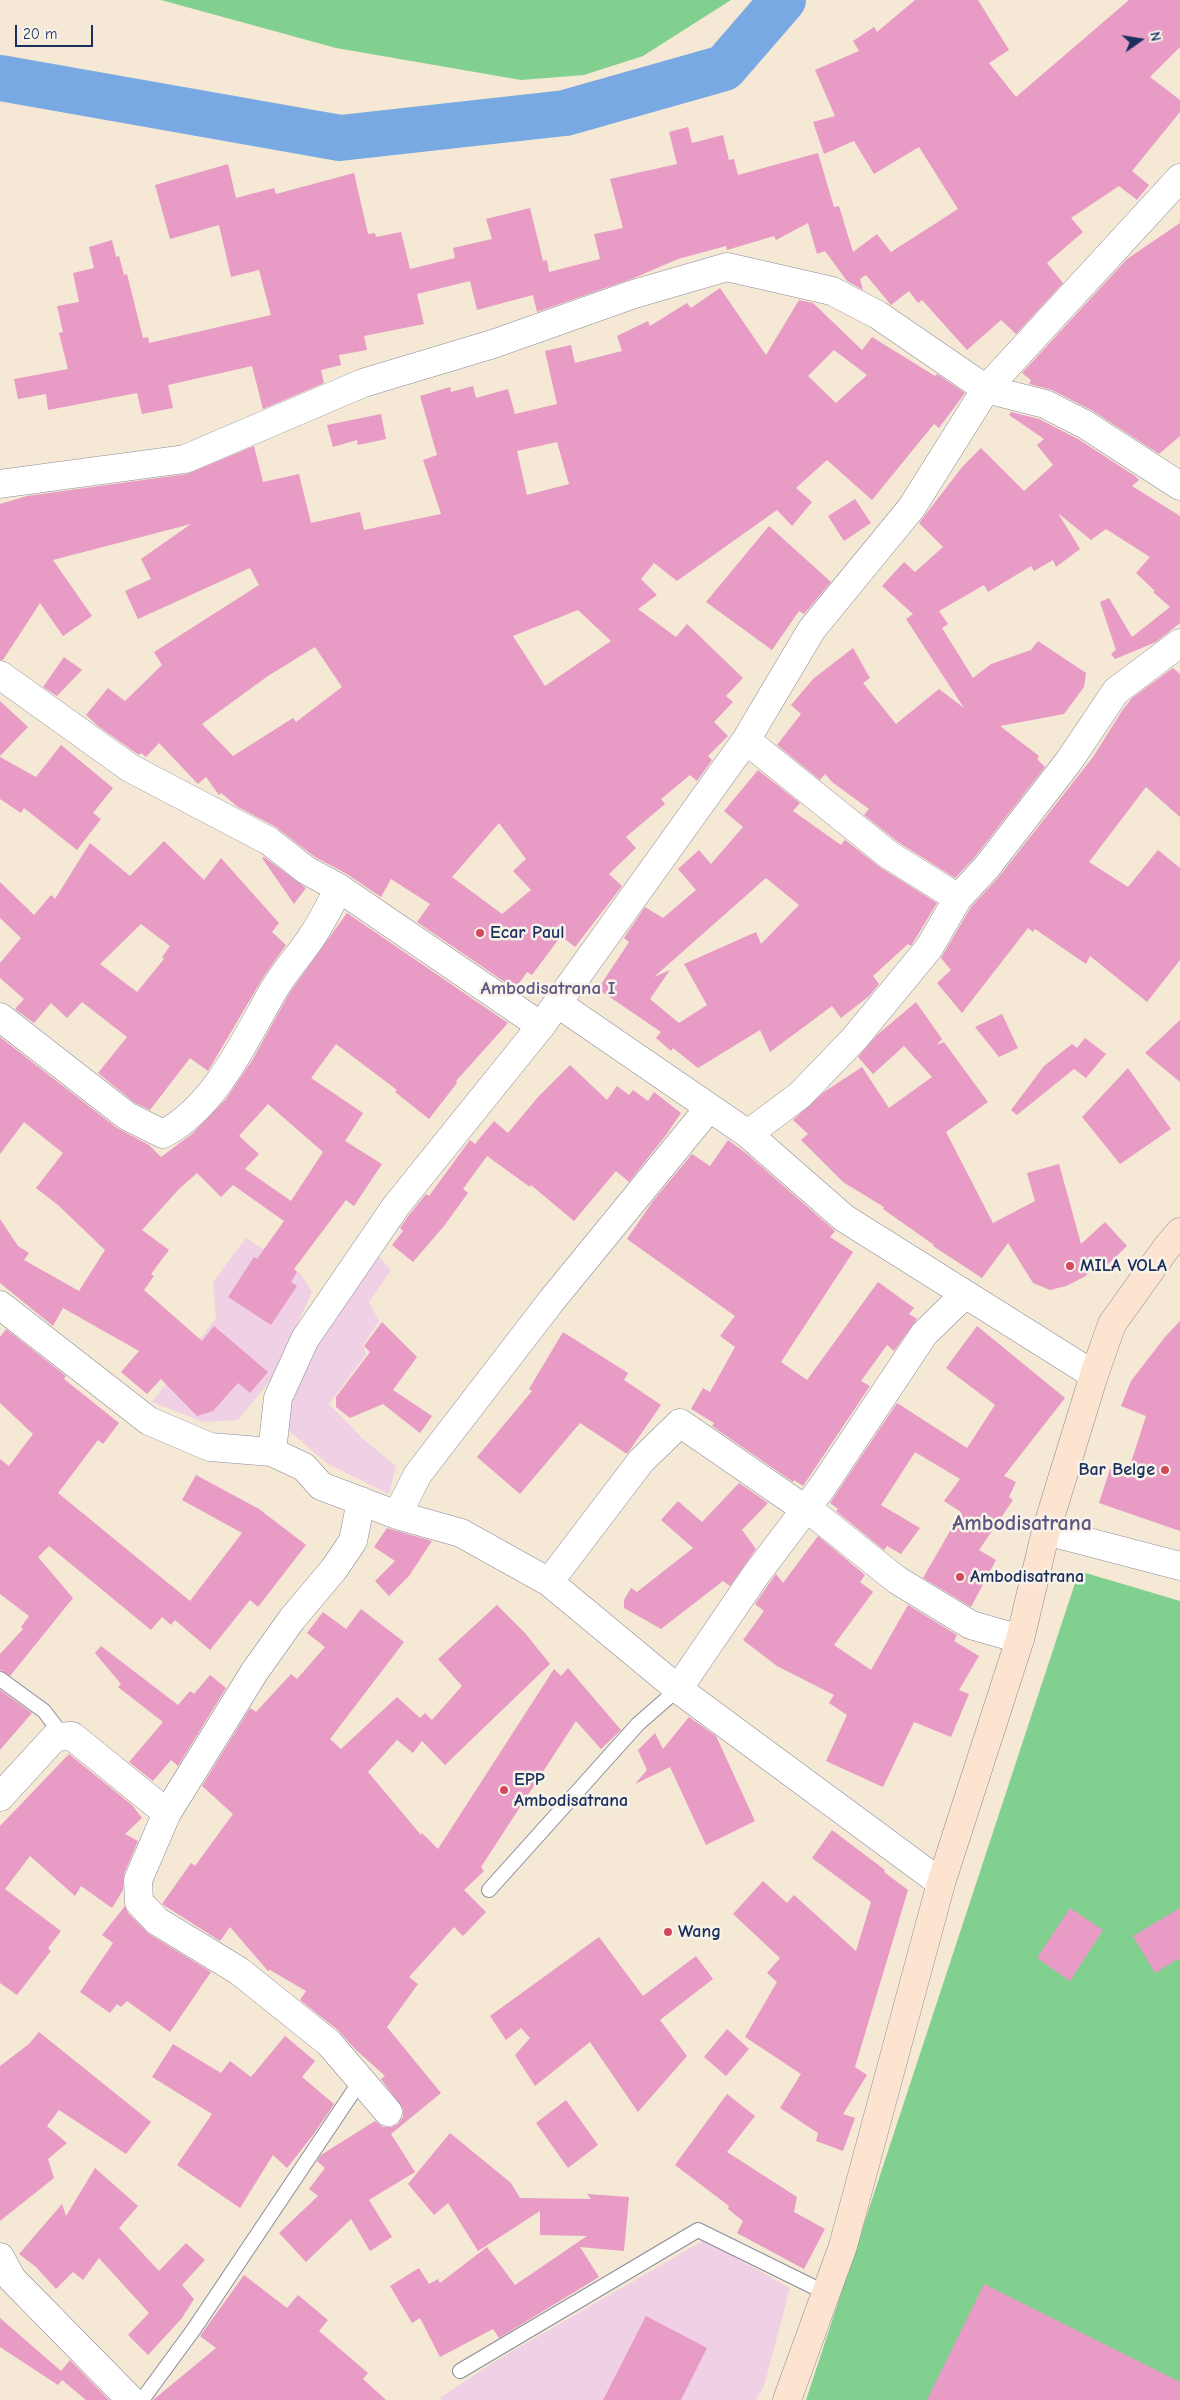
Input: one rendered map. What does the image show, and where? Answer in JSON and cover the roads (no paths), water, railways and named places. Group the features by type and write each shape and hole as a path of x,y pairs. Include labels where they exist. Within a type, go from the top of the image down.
{"main road":[{"path":"787,2400 843,2246 941,1883 1020,1639 1046,1531 1094,1375 1112,1324 1167,1247 1180,1232"}],"street":[{"path":"272,1452 278,1398 305,1339 396,1206 541,1026 746,740 812,629 912,507 986,389 1180,178"},
{"path":"0,484 185,459 363,383 493,344 634,294 727,267 832,291 878,315 986,389 1045,404 1086,425 1180,486"},
{"path":"748,1134 800,1094 854,1039 929,948 958,898 986,868 1069,761 1116,691 1180,643"},
{"path":"0,675 130,768 268,841 306,870 339,888 541,1026"},
{"path":"746,740 889,854 958,898"},
{"path":"0,1017 127,1116 163,1134 178,1126 210,1093 236,1057 246,1043 274,989 312,936 339,888"},
{"path":"557,1003 748,1134 844,1218 964,1296 1094,1375"},
{"path":"397,1515 424,1467 552,1300 709,1108"},
{"path":"678,1689 756,1576 807,1508 924,1334 964,1296"},
{"path":"3,1314 149,1421 210,1447 272,1452 304,1467 321,1486 397,1515 460,1533 549,1582 678,1689 941,1883"},
{"path":"549,1582 641,1461 680,1423 807,1508 897,1580 971,1625 1020,1639"},
{"path":"361,1501 354,1541 334,1569 292,1619 255,1671 167,1813 138,1880 139,1902 158,1920 239,1971 329,2042 388,2112"},
{"path":"1046,1531 1180,1566"},
{"path":"0,1797 55,1737 72,1736 167,1813"},
{"path":"0,2257 12,2279 131,2400"}],"lane":[{"path":"0,1679 44,1712 63,1736"},
{"path":"489,1890 638,1724 678,1689"},
{"path":"142,2400 194,2329 361,2080"},
{"path":"460,2371 698,2230 826,2293"}],"waterway":[{"path":"0,78 340,138 565,113 724,68 783,0"}],"place":[{"name":"Ecar Paul","path":"480,933"},
{"name":"MILA VOLA","path":"1070,1266"},
{"name":"Bar Belge","path":"1165,1470"},
{"name":"Ambodisatrana","path":"960,1577"},
{"name":"EPP Ambodisatrana","path":"504,1790"},
{"name":"Wang","path":"668,1932"}],"district":[{"name":"Ambodisatrana I","path":"548,989"},
{"name":"Ambodisatrana","path":"1022,1524"}]}
